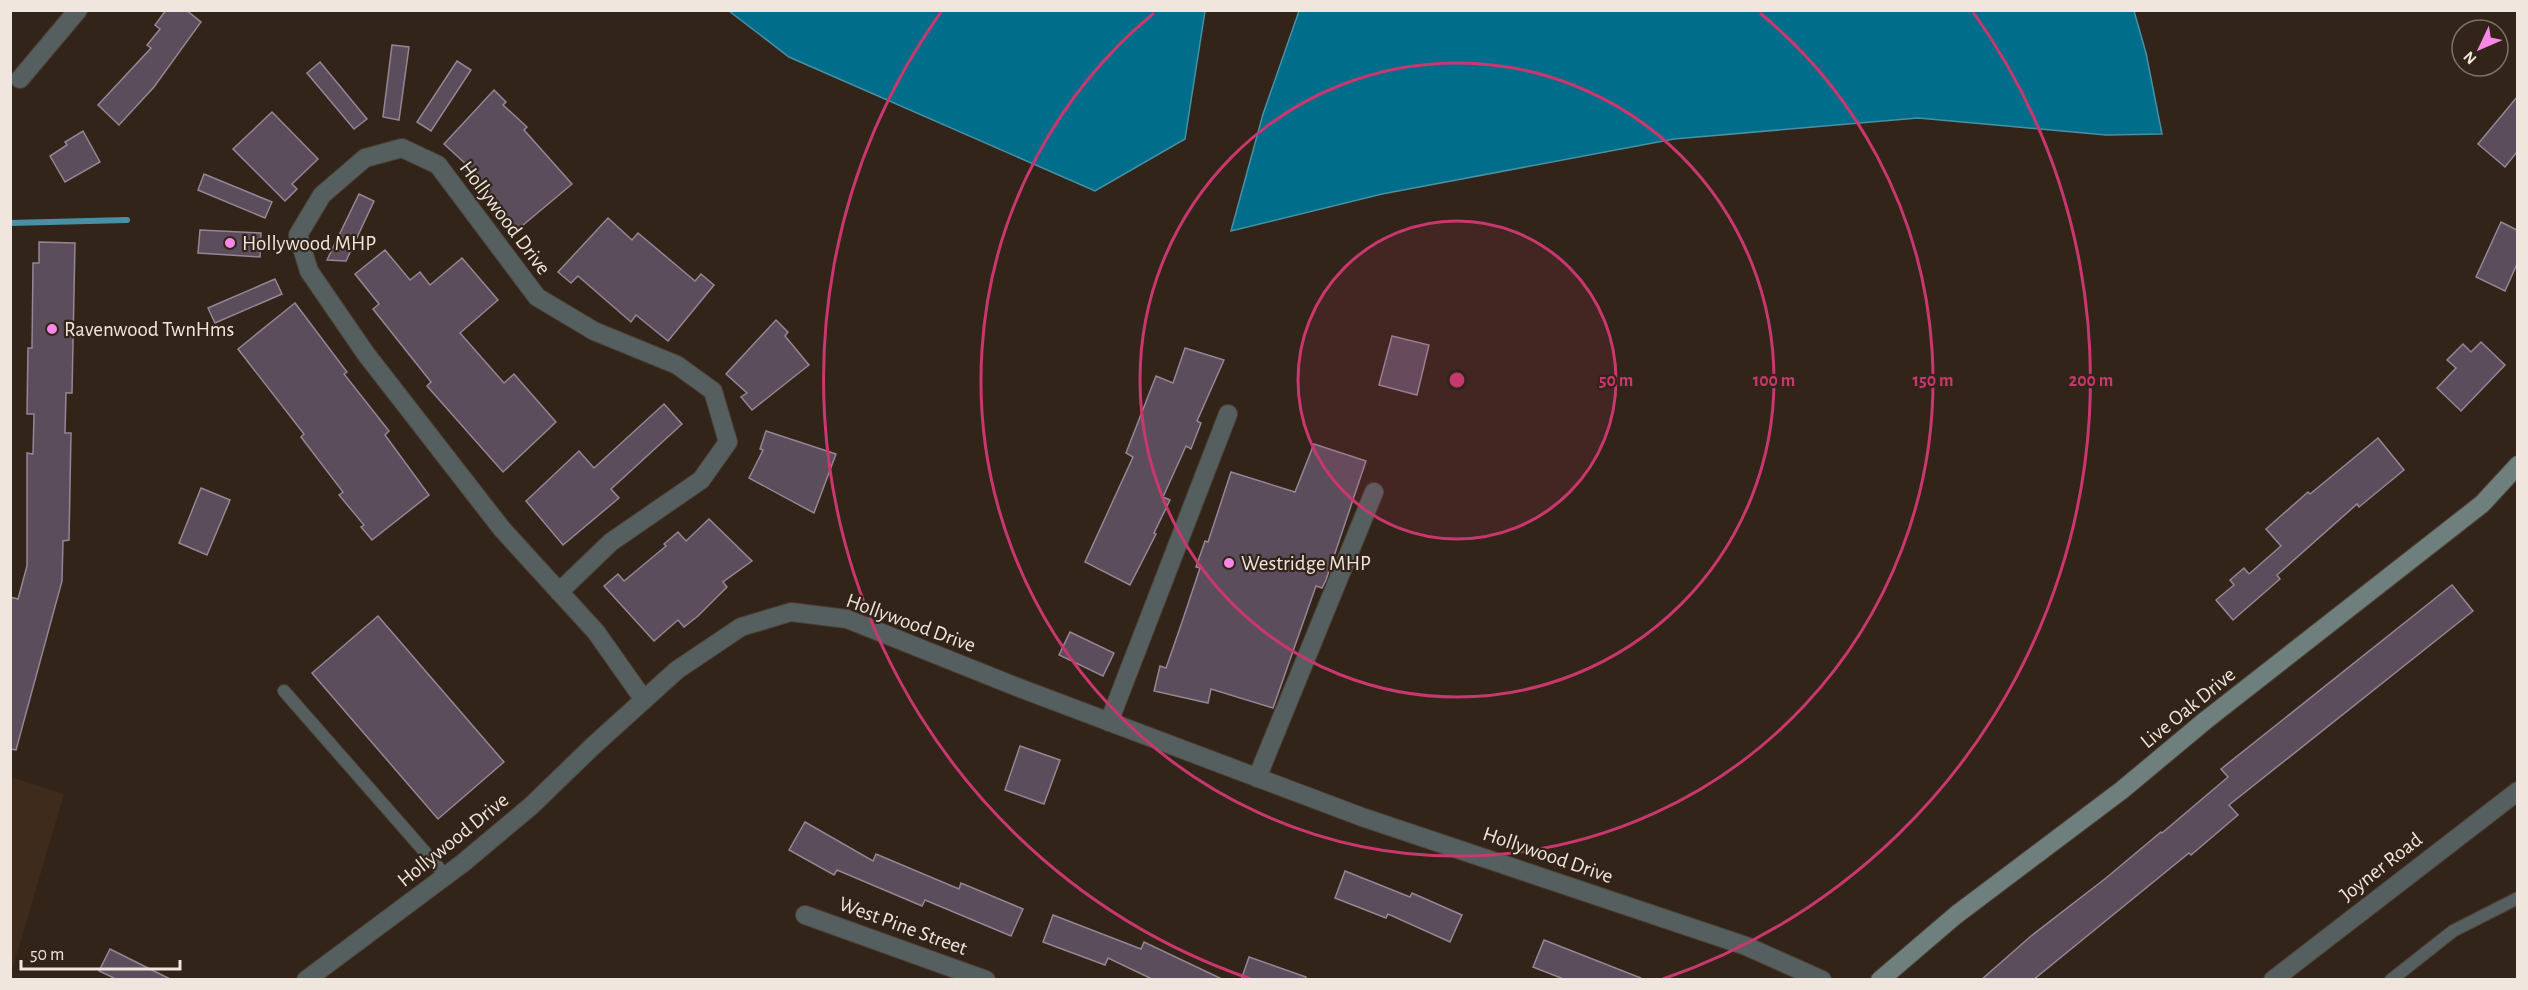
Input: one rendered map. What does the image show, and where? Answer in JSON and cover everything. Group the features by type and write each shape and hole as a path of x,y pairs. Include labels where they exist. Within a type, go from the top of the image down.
{"street":[{"path":"20,79 78,10"},
{"name":"Hollywood Drive","path":"559,592 611,542 701,480 728,442 713,391 677,365 594,331 537,297 438,165 402,148 365,158 322,195 298,235 309,271 366,354 488,511 559,592 596,632 644,700"},
{"path":"1109,722 1228,414"},
{"name":"Live Oak Drive","path":"1880,980 1956,915 2122,790 2206,720 2482,504 2517,465"},
{"path":"1257,778 1374,492"},
{"name":"Hollywood Drive","path":"306,980 446,876 531,806 677,670 741,627 791,612 847,619 1109,722 1362,817 1746,946 1822,980"},
{"name":"Joyner Road","path":"2273,980 2517,791"},
{"name":"West Pine Street","path":"805,915 986,980"}],"lane":[{"path":"284,691 446,876"},
{"path":"2391,980 2453,931 2517,898"}],"shaded area":[{"path":"10,777 64,794 11,974"}],"water":[{"path":"729,11 1205,11 1185,139 1095,191 789,57"},
{"path":"1299,11 2134,11 2146,53 2162,134 2106,135 1918,118 1674,139 1382,194 1231,231 1263,114"}],"building":[{"path":"166,10 186,10 201,22 154,87 119,125 98,105 151,48 147,45 160,29 155,25"},
{"path":"392,45 409,47 399,120 383,117"},
{"path":"457,61 471,70 431,131 417,122"},
{"path":"320,62 367,119 354,129 307,73"},
{"path":"494,90 506,102 503,105 527,127 524,130 572,184 516,231 484,193 487,190 465,169 468,166 444,144"},
{"path":"2517,97 2517,152 2505,167 2478,144"},
{"path":"272,112 318,159 292,184 297,189 285,201 233,149"},
{"path":"83,131 100,162 65,182 50,156 67,145 65,142"},
{"path":"204,174 272,202 265,218 198,190"},
{"path":"359,194 374,201 346,261 327,260"},
{"path":"608,218 632,240 638,233 695,281 701,274 714,285 668,341 636,315 631,322 578,276 571,283 558,272"},
{"path":"2501,222 2517,230 2517,264 2505,291 2476,277"},
{"name":"Hollywood MHP","path":"200,230 261,233 260,257 198,253"},
{"path":"39,242 75,243 72,393 66,393 65,433 71,433 69,540 63,541 62,581 16,750 10,749 10,597 18,599 27,566 27,453 33,454 34,414 27,414 28,348 32,348 33,263 39,263"},
{"path":"385,250 410,280 420,272 430,285 462,258 498,300 460,333 504,383 514,374 556,422 503,472 427,386 431,382 373,309 379,304 355,274"},
{"path":"275,279 282,294 215,323 208,308"},
{"path":"295,303 347,372 344,374 389,431 385,435 429,495 372,540 361,527 364,525 339,495 343,492 301,437 304,434 238,349"},
{"path":"776,320 788,332 785,336 809,365 752,410 741,397 747,393 726,374"},
{"path":"1392,336 1429,345 1417,395 1379,385"},
{"path":"2481,342 2505,365 2461,411 2437,388 2456,368 2447,360 2463,344 2471,352"},
{"path":"1185,348 1224,360 1197,421 1201,423 1191,449 1186,446 1163,497 1170,500 1154,533 1156,534 1130,585 1085,562 1133,457 1126,453 1156,376 1173,383"},
{"path":"664,404 682,424 611,489 619,498 563,545 526,501 579,451 594,468"},
{"path":"766,431 836,454 814,513 749,478 763,450 760,449"},
{"path":"2378,438 2404,470 2359,507 2357,504 2277,575 2280,579 2233,620 2216,600 2234,585 2230,580 2244,568 2249,574 2281,546 2266,529 2308,492 2310,494"},
{"path":"1314,444 1366,461 1326,580 1322,588 1316,586 1273,708 1211,689 1208,703 1154,691 1160,666 1166,668 1200,568 1196,567 1205,541 1208,542 1231,472 1295,492"},
{"path":"201,488 230,500 207,555 179,543"},
{"path":"709,519 752,561 723,582 727,587 698,616 684,627 678,620 654,641 604,586 618,574 624,581 666,546 664,544 678,532 686,541"},
{"path":"2452,585 2473,611 2229,805 2238,815 2191,855 2189,853 2033,980 1981,980 2031,936 2162,833 2228,777 2221,769"},
{"path":"378,616 504,762 438,819 312,673"},
{"path":"1070,632 1114,653 1103,676 1059,655"},
{"path":"1020,746 1060,760 1044,804 1005,790"},
{"path":"805,822 873,861 876,854 959,889 961,883 1023,909 1011,936 925,900 922,906 837,870 834,875 789,850"},
{"path":"1345,871 1410,897 1412,893 1462,915 1450,942 1388,914 1386,918 1335,898"},
{"path":"1053,915 1141,949 1144,942 1224,980 1154,980 1108,958 1105,965 1043,942"},
{"path":"1544,940 1641,978 1641,980 1566,980 1533,967"},
{"path":"110,949 172,980 118,980 99,971"},
{"path":"1249,957 1306,977 1306,980 1241,980"}],"waterway":[{"path":"10,223 127,220"}],"place":[{"name":"Hollywood MHP","path":"230,243"},
{"name":"Ravenwood TwnHms","path":"52,329"},
{"name":"Westridge MHP","path":"1229,563"}]}
